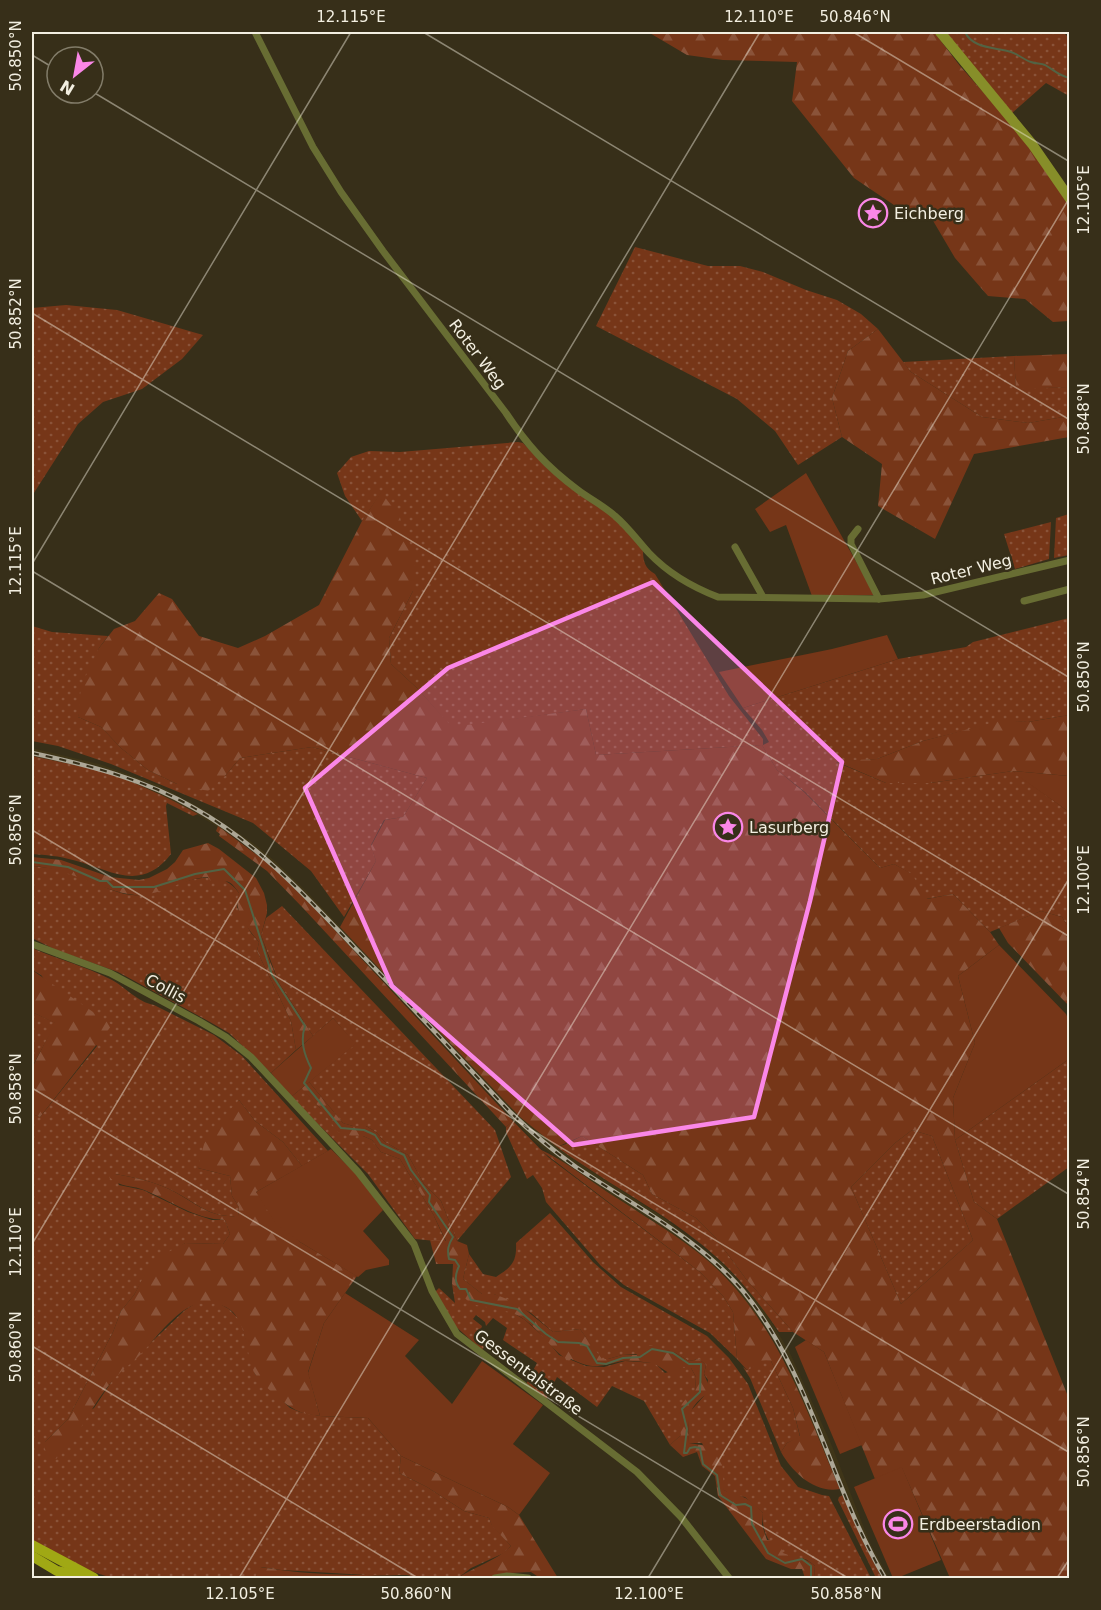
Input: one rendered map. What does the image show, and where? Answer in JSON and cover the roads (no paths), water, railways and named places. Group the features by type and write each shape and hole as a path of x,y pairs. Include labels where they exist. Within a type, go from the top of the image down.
{"main road":[{"path":"940,32 1032,144 1070,200"},
{"path":"32,1545 94,1578"},
{"path":"32,1556 57,1571 94,1578"}],"street":[{"name":"Roter Weg","path":"255,32 313,147 341,192 506,413 525,442 540,459 577,490 615,515 660,564 675,575 696,588 718,597 879,599 923,595 1070,560"},
{"path":"858,529 851,538 851,544 879,599"},
{"path":"735,547 763,597"},
{"path":"1024,601 1070,589"},
{"name":"Collis","path":"32,944 110,973 199,1021 234,1043 274,1080"},
{"name":"Gessentalstraße","path":"274,1080 358,1172 414,1244 432,1291 457,1334 638,1472 681,1517 729,1578"},
{"path":"495,1578 507,1576 528,1578"}],"waterway":[{"path":"965,32 973,42 1014,53 1070,78"},
{"path":"32,862 68,867 100,881 107,881 113,887 154,887 195,874 224,869 245,890 272,975 305,1026 304,1047 311,1068 304,1083 341,1128 364,1130 375,1135 381,1144 404,1155 411,1170 430,1195 429,1202 453,1237 448,1248 448,1256 459,1266 456,1278 460,1289 466,1289 471,1300 517,1309 558,1342 579,1343 587,1346 597,1363 606,1364 623,1358 640,1357 652,1349 673,1353 689,1364 701,1364 700,1392 682,1409 687,1429 684,1453 687,1453 690,1448 700,1448 703,1464 717,1475 720,1495 736,1505 745,1504 751,1507 752,1524 768,1553 785,1563 802,1559 811,1566 811,1578"}],"railway":[{"path":"32,753 95,768 136,781 194,808 239,837 317,908 526,1127 576,1167 685,1238 725,1272 743,1291 767,1324 787,1358 849,1506 885,1578"}],"place":[{"name":"Eichberg","path":"873,213"},
{"name":"Lasurberg","path":"728,827"},
{"name":"Erdbeerstadion","path":"898,1524"}]}
